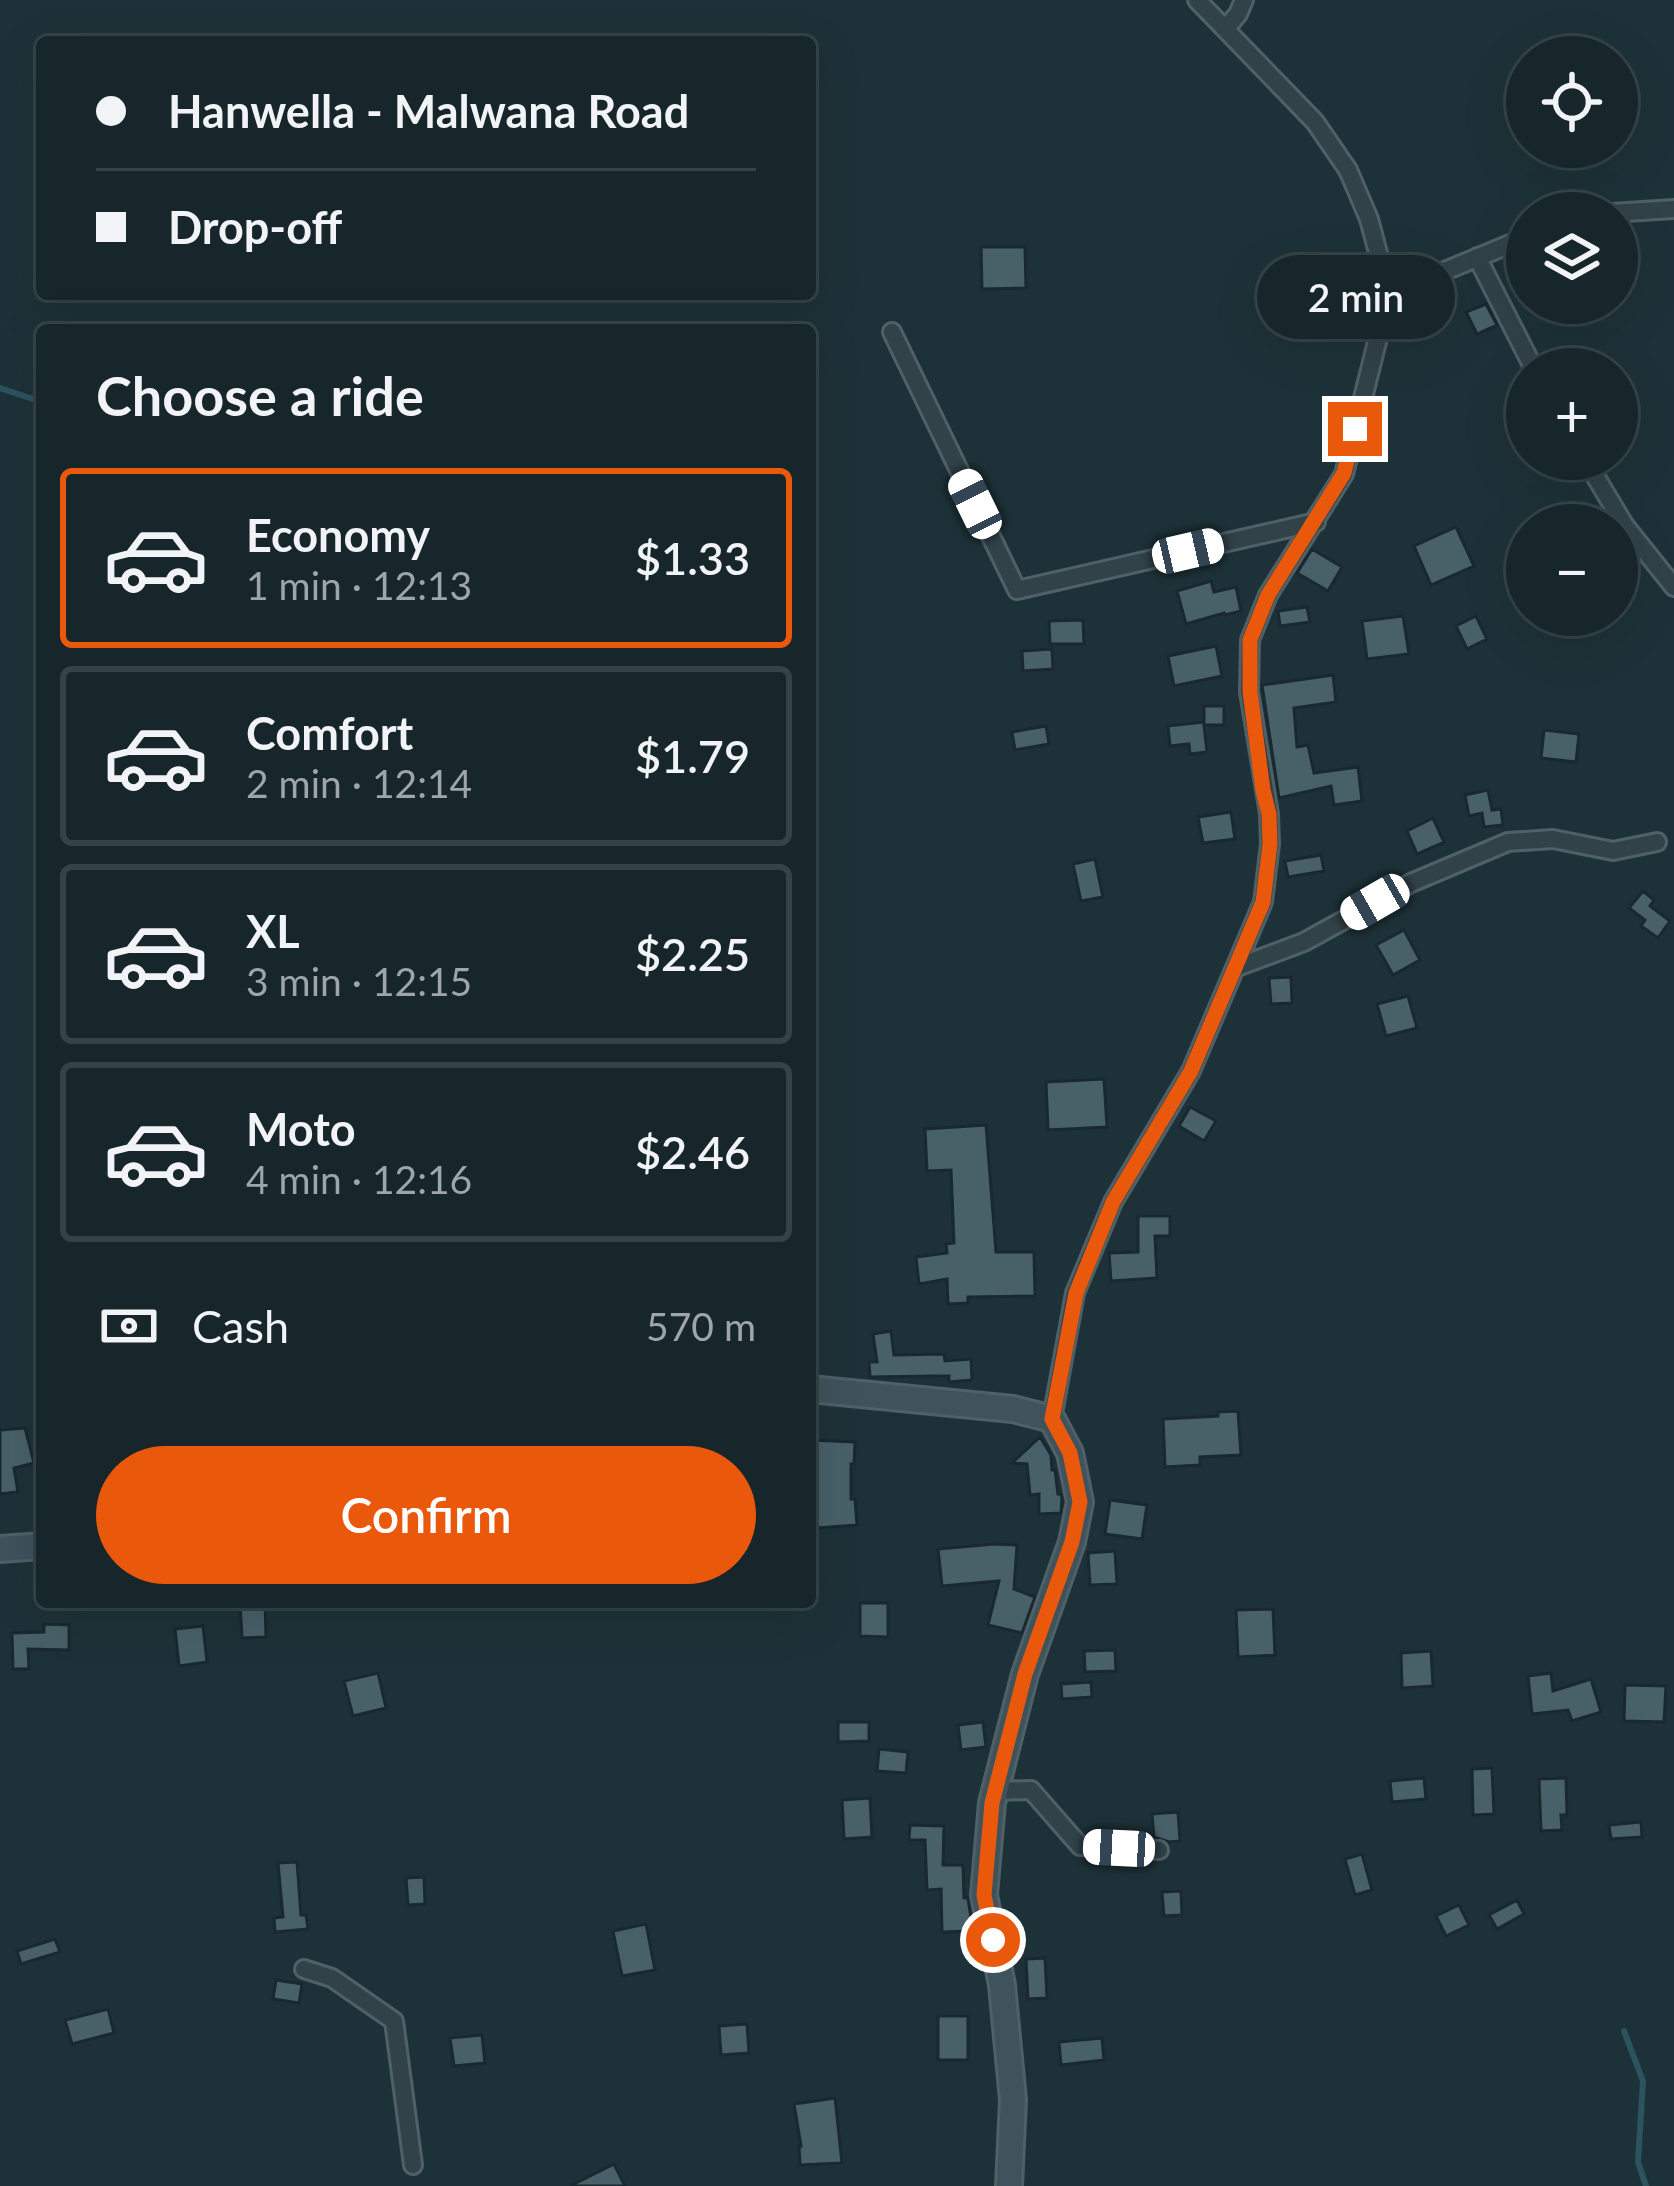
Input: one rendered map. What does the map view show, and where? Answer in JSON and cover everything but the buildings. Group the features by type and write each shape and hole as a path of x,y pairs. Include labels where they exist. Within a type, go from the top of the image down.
{"street":[{"path":"1009,2186 1013,2100 1002,1984 984,1895 995,1791 1025,1674 1072,1542 1080,1502 1070,1453 1052,1419 1076,1293 1113,1202 1191,1071 1263,902 1269,814 1250,692 1250,640 1268,595 1344,473 1389,294 1369,219 1348,170 1315,122 1197,0"},
{"path":"1226,28 1244,0"},
{"path":"1638,211 1674,209"},
{"path":"1389,294 1506,245"},
{"path":"1477,257 1523,348"},
{"path":"892,332 1017,590 1316,522"},
{"path":"1598,480 1625,526 1674,587"},
{"path":"1237,967 1304,942 1411,883 1508,842 1553,839 1613,850 1657,842"},
{"path":"816,1390 1013,1409 1052,1419"},
{"path":"0,1549 36,1546"},
{"path":"995,1791 1030,1790 1079,1846 1159,1850"},
{"path":"304,1969 332,1978 394,2021 413,2165"}],"waterway":[{"path":"0,388 36,400"},
{"path":"1624,2031 1643,2081 1638,2162 1646,2186"}],"route":[{"path":"993,1940 984,1895 992,1803 1025,1674 1072,1542 1080,1502 1070,1453 1052,1419 1076,1293 1113,1202 1191,1071 1263,902 1269,814 1250,692 1250,640 1268,595 1344,473 1355,429"}]}
